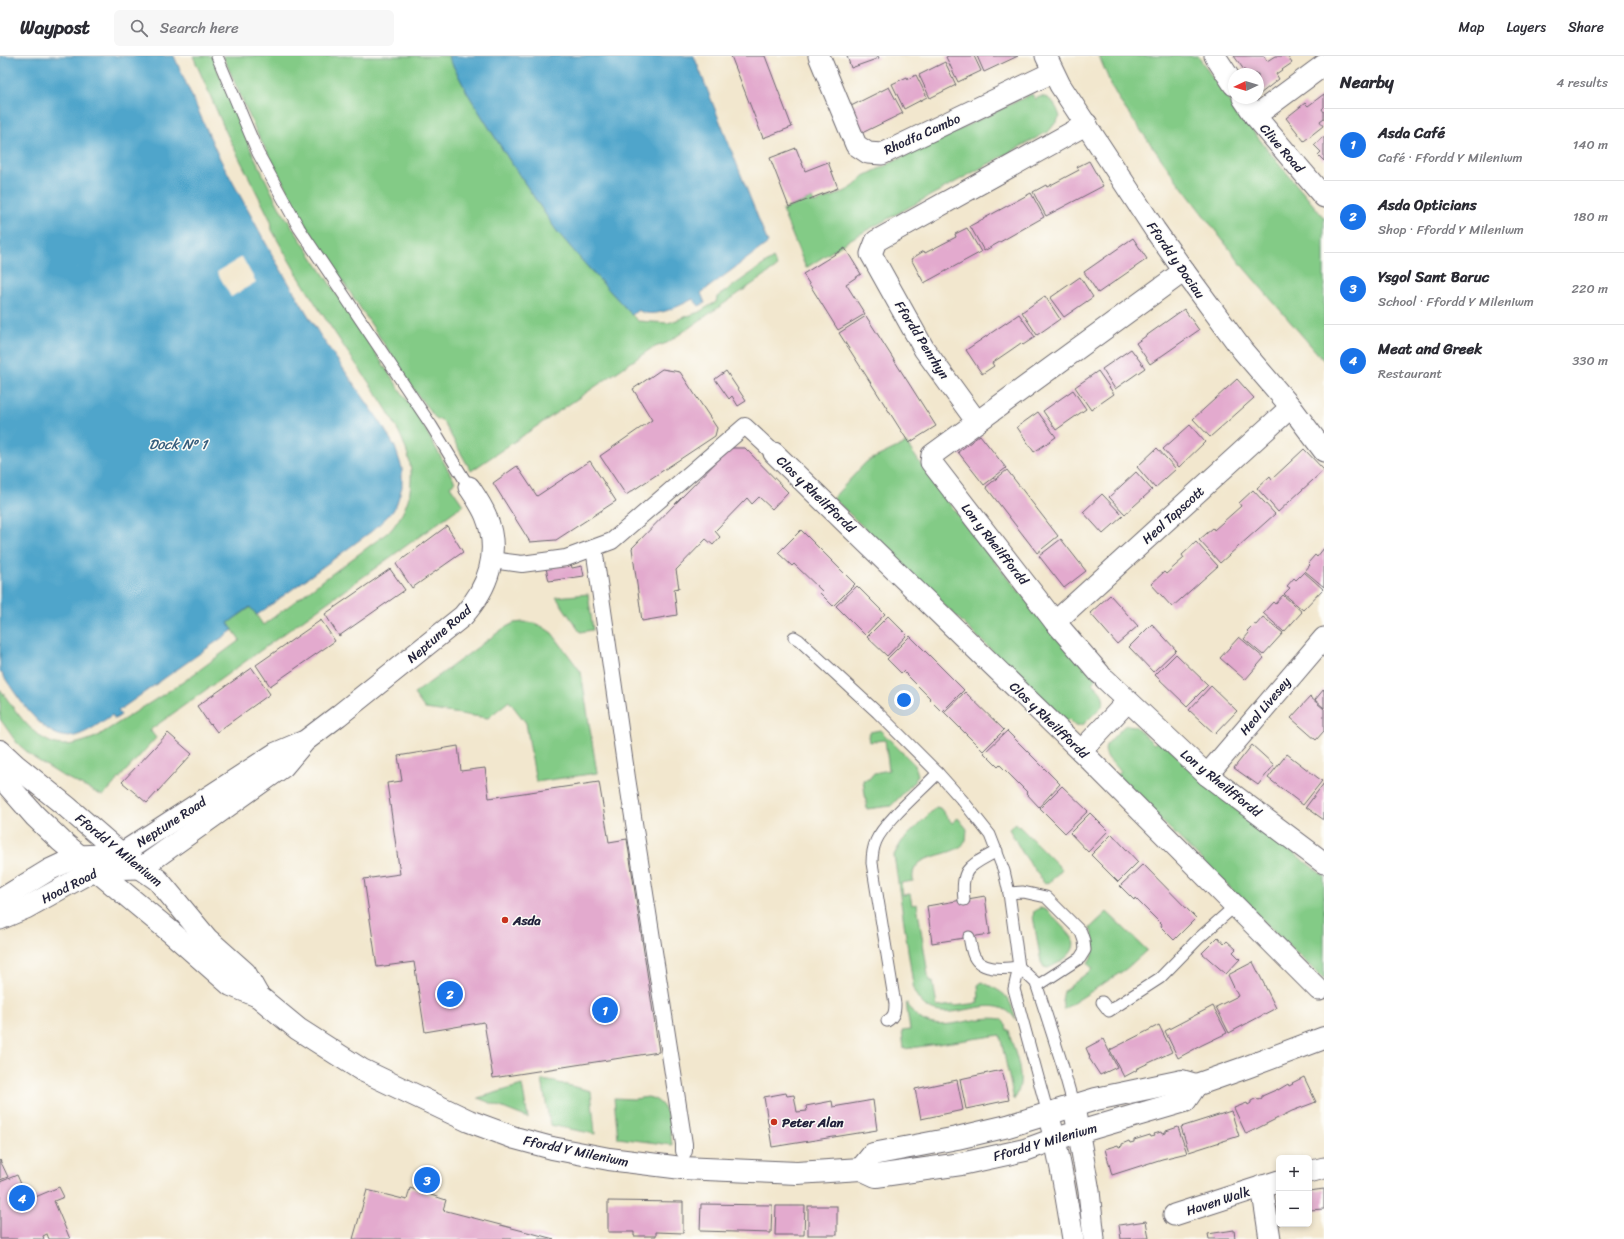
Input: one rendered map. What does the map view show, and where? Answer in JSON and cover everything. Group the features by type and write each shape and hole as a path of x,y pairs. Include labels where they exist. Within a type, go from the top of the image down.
{"street":[{"name":"Rhodfa Cambo","path":"819,56 856,145 868,153 882,154 1050,64"},
{"path":"1215,56 1228,76"},
{"name":"Ffordd y Dociau","path":"1050,64 1155,230 1244,351 1291,407 1324,452"},
{"path":"1255,116 1324,65"},
{"name":"Clive Road","path":"1247,104 1255,116 1324,197"},
{"name":"Ffordd Penrhyn","path":"977,422 924,349 871,254 876,242 1087,124"},
{"path":"977,422 1184,271"},
{"name":"Heol Tapscott","path":"1056,622 1291,407"},
{"name":"Lon y Rheilffordd","path":"977,422 932,455 931,462 1056,622 1103,677 1127,702 1207,775 1324,863"},
{"path":"491,560 522,564 566,558 612,541 745,426 774,453"},
{"name":"Clos y Rheilffordd","path":"774,453 1081,751 1319,990"},
{"name":"Neptune Road","path":"141,868 283,768 305,741 350,707 463,616 474,604 489,574 492,544 486,516 469,487"},
{"path":"594,548 627,778 684,1151"},
{"name":"Heol Livesey","path":"1207,775 1324,638"},
{"path":"1081,751 1127,702"},
{"name":"Neptune Road","path":"121,854 276,753 305,741"},
{"name":"Ffordd Y Mileniwm","path":"0,751 121,854 158,880 207,938 245,973 258,996"},
{"name":"Ffordd Y Mileniwm","path":"0,776 35,816 79,856 177,937 231,985 258,996 298,1030 362,1070 469,1121 523,1140 552,1148 609,1159 682,1168 797,1173 861,1169 876,1176 961,1164 1025,1150 1055,1139 1185,1101 1196,1085"},
{"name":"Hood Road","path":"0,900 49,870 79,856 121,854"},
{"name":"Hood Road","path":"0,919 26,908 96,870 141,868"},
{"name":"Ffordd Y Mileniwm","path":"861,1169 873,1154 964,1137 1008,1126 1096,1100 1182,1081 1196,1085 1246,1068 1324,1038"},
{"path":"1074,1107 1089,1191 1094,1239"},
{"path":"1048,1114 1055,1139 1073,1239"},
{"path":"1312,1171 1324,1168"},
{"name":"Haven Walk","path":"1174,1215 1270,1184 1270,1239"}],"lane":[{"path":"217,56 258,153 299,228 431,425 469,487"},
{"path":"794,637 878,713 938,773 980,821 990,835 1004,871 1008,894 1019,967 1014,989 1048,1114"},
{"path":"887,1021 894,1014 895,1004 872,863 872,852 876,840 888,824 938,773"},
{"path":"964,900 962,886 963,877 968,868 997,851"},
{"path":"1008,894 1023,892 1046,897 1081,932 1085,950 1080,958 1037,986"},
{"path":"1102,1002 1109,1010 1160,978 1198,939 1235,906"},
{"path":"969,937 972,952 976,960 989,968 1005,970 1019,967"},
{"path":"1019,967 1036,983 1074,1107"}],"green space":[{"path":"193,56 212,56 250,148 279,207 420,420 455,482 450,486 463,505 150,730 156,738 103,796 61,775 34,758 17,743 0,719 0,689 26,724 34,732 53,743 63,745 76,744 96,737 183,682 240,640 228,623 251,607 263,625 391,530 401,516 407,502 411,480 408,454 393,420 313,299 272,230 271,221 226,132"},
{"path":"223,56 448,56 468,94 556,230 585,264 638,321 668,323 699,312 716,302 717,297 773,258 777,267 667,343 652,348 471,471 444,423 440,419 437,420 419,397 305,224 256,131"},
{"path":"1099,56 1198,56 1228,99 1228,104 1232,104 1324,218 1324,361 1244,268 1178,182 1121,103 1111,85"},
{"path":"1032,94 1035,99 1040,97 1048,98 1057,108 1060,117 1049,131 851,239 806,268 782,210 812,198 814,203 841,193 853,187 862,177"},
{"path":"906,443 950,505 996,564 1096,679 1092,683 1102,695 1104,701 1103,705 1084,724 1076,726 1069,719 1066,722 833,498 866,462"},
{"path":"588,594 593,630 580,632 556,597"},
{"path":"514,623 534,623 552,633 581,672 597,773 536,782 526,723 509,701 488,718 425,709 414,694 504,628"},
{"path":"1127,725 1135,726 1154,744 1159,739 1275,839 1324,876 1324,980 1116,776 1121,771 1112,763 1107,756 1105,749 1106,745 1123,727"},
{"path":"880,730 915,765 918,775 914,782 891,806 867,809 863,780 869,779 874,773 889,770 885,740 869,742 868,736 870,732"},
{"path":"936,807 940,808 952,823 958,818 967,829 966,841 960,847 952,851 934,856 918,864 914,871 913,881 901,883 903,895 910,894 912,905 917,904 929,981 933,981 937,1007 978,1003 978,985 982,982 1001,992 1005,996 1011,1005 1016,1020 1005,1010 993,1006 950,1012 937,1011 924,1005 914,991 894,855 902,841"},
{"path":"1016,823 1062,869 1050,882 1044,883 1022,852 1009,829"},
{"path":"1040,908 1048,912 1067,931 1073,940 1074,945 1070,954 1057,964 1048,968 1044,967 1041,962 1033,916 1034,911"},
{"path":"1107,912 1147,950 1126,969 1064,1009 1062,1000 1064,991 1092,969 1088,963 1094,946 1090,928"},
{"path":"906,1003 916,1015 926,1022 950,1024 988,1018 1001,1019 1006,1024 1007,1030 1009,1030 1019,1065 1020,1083 1014,1100 1000,1035 904,1049 902,1031 910,1030"},
{"path":"542,1080 591,1091 595,1134 550,1125"},
{"path":"522,1085 528,1118 478,1098"},
{"path":"648,1097 661,1104 668,1116 672,1145 618,1138 614,1098 634,1099"}],"water":[{"name":"Dock Nº 1","path":"0,56 174,56 218,155 275,260 320,335 381,423 395,447 402,468 402,487 397,503 393,511 372,531 257,615 250,607 228,623 233,630 118,711 121,715 115,719 112,715 90,730 75,736 63,736 52,732 42,724 22,703 0,671"},
{"path":"448,56 694,56 768,243 701,293 705,303 699,306 693,299 666,311 658,313 644,313 638,310 632,315 556,230 468,94"}],"pier":[{"path":"242,257 256,282 231,297 217,272"}],"building":[{"path":"731,56 765,56 792,127 763,138"},
{"path":"847,56 878,56 879,58 851,68"},
{"path":"974,56 981,71 958,82 946,57"},
{"path":"977,56 1018,56 984,72"},
{"path":"1234,56 1264,56 1267,61 1275,56 1287,56 1292,63 1276,74 1279,79 1264,91 1264,68 1243,68"},
{"path":"945,62 956,85 930,98 919,75"},
{"path":"916,75 927,97 904,109 892,84 907,77 908,79"},
{"path":"889,87 903,113 862,133 849,107"},
{"path":"1324,94 1324,107 1322,109 1324,112 1324,118 1320,121 1323,126 1304,141 1286,118 1305,103 1308,106"},
{"path":"1323,137 1324,161 1318,155 1321,152 1314,145"},
{"path":"796,148 805,171 828,162 838,188 789,207 770,158"},
{"path":"1089,161 1103,186 1046,216 1033,192 1046,185 1047,187 1079,170 1077,167"},
{"path":"1031,193 1044,217 984,251 970,226"},
{"path":"967,228 981,252 924,283 911,259 924,251 925,253 956,237 955,234"},
{"path":"1133,238 1147,259 1098,293 1084,272"},
{"path":"845,248 861,274 846,284 865,314 838,330 803,274"},
{"path":"1080,277 1093,297 1064,317 1050,298"},
{"path":"1045,296 1060,319 1037,335 1022,312"},
{"path":"1184,309 1199,330 1150,364 1136,343"},
{"path":"1019,314 1035,337 1023,345 1021,343 992,363 994,366 982,374 966,350"},
{"path":"866,316 936,426 909,443 839,333"},
{"path":"1131,349 1145,368 1115,389 1102,369"},
{"path":"662,369 680,372 717,428 715,436 626,495 600,456 652,420 633,389"},
{"path":"726,371 746,401 738,406 732,396 729,399 715,379"},
{"path":"1098,371 1114,394 1091,410 1075,387"},
{"path":"1237,379 1254,398 1210,437 1193,419"},
{"path":"1073,390 1086,409 1056,430 1043,411"},
{"path":"1038,412 1056,437 1034,452 1017,427"},
{"path":"1190,425 1205,442 1179,467 1163,449"},
{"path":"980,435 1006,468 984,485 958,452"},
{"path":"730,448 745,448 788,492 772,509 759,497 752,504 747,498 715,531 720,537 713,545 706,539 676,570 679,588 674,589 677,615 642,621 632,548"},
{"path":"1157,448 1176,469 1155,488 1137,467"},
{"path":"1304,449 1324,470 1278,512 1257,488 1270,476 1272,479"},
{"path":"590,461 616,501 556,540 530,542 493,483 517,466 537,496"},
{"path":"1007,470 1058,536 1037,553 986,487"},
{"path":"1136,472 1152,490 1125,514 1109,497"},
{"path":"1253,490 1275,514 1220,563 1199,540 1213,528 1214,530 1241,506 1239,503"},
{"path":"1102,494 1123,516 1103,534 1083,512"},
{"path":"447,526 463,552 412,588 396,564"},
{"path":"801,530 855,584 833,606 820,593 822,591 794,564 792,566 778,553"},
{"path":"1061,539 1086,571 1064,588 1039,556"},
{"path":"1196,542 1218,566 1172,607 1151,584 1164,572 1166,574 1184,558 1182,555"},
{"path":"1324,548 1324,587 1305,571 1310,565 1308,563 1315,555 1317,557"},
{"path":"571,564 572,568 582,566 584,576 549,581 546,568"},
{"path":"390,569 405,590 339,636 325,614"},
{"path":"1304,572 1323,589 1303,610 1284,594 1290,588 1287,586 1294,578 1296,580"},
{"path":"857,586 885,614 865,635 836,606"},
{"path":"1110,595 1138,626 1117,644 1090,613"},
{"path":"1283,595 1302,612 1284,632 1263,613 1273,602 1275,604"},
{"path":"888,616 907,635 887,656 867,637"},
{"path":"1263,617 1283,633 1263,655 1244,639 1249,633 1247,631 1254,624 1256,625"},
{"path":"321,620 335,641 270,686 256,665"},
{"path":"1152,624 1176,650 1153,672 1129,647"},
{"path":"910,636 964,690 942,712 903,671 901,673 887,659"},
{"path":"1239,637 1264,658 1245,680 1220,658"},
{"path":"1176,654 1208,685 1187,706 1155,675"},
{"path":"252,668 270,694 217,732 211,724 210,725 197,706"},
{"path":"1211,686 1237,711 1215,734 1189,710"},
{"path":"1324,689 1324,708 1315,700"},
{"path":"965,692 1004,730 983,751 944,712"},
{"path":"1310,697 1324,709 1324,731 1316,740 1291,718"},
{"path":"1007,731 1060,784 1039,807 1026,793 1027,792 1000,765 998,767 984,753"},
{"path":"168,733 192,754 147,803 122,782"},
{"path":"1252,745 1274,765 1258,785 1234,768"},
{"name":"Asda","path":"458,746 461,771 485,768 489,798 599,782 609,842 627,839 659,1052 493,1078 484,1022 425,1032 414,962 377,967 364,879 400,874 387,783 402,781 398,756"},
{"path":"1287,754 1322,781 1303,805 1268,778"},
{"path":"1324,783 1324,820 1306,807"},
{"path":"1062,786 1088,811 1065,833 1040,808"},
{"path":"1090,813 1108,831 1088,852 1070,833"},
{"path":"1112,834 1138,862 1118,882 1091,855"},
{"path":"1143,864 1196,918 1174,940 1161,927 1162,925 1135,898 1134,900 1120,886"},
{"path":"985,896 990,934 932,943 927,906"},
{"path":"1218,937 1224,944 1227,941 1236,949 1233,952 1240,959 1226,974 1202,953"},
{"path":"1253,962 1276,1008 1229,1033 1216,1007 1238,996 1228,975"},
{"path":"1213,1006 1227,1033 1178,1058 1165,1031"},
{"path":"1159,1025 1172,1052 1136,1069 1137,1070 1124,1077 1110,1050"},
{"path":"1103,1039 1117,1067 1100,1075 1089,1058 1090,1057 1086,1048"},
{"path":"1002,1070 1009,1100 966,1109 960,1079"},
{"path":"1304,1077 1316,1102 1292,1111 1246,1134 1234,1108 1247,1103 1248,1105 1251,1101 1257,1098 1258,1100 1262,1098 1262,1096 1278,1090 1288,1084 1289,1086"},
{"path":"957,1080 963,1110 921,1119 915,1089"},
{"path":"786,1093 787,1096 794,1095 797,1112 807,1111 806,1106 832,1101 833,1107 873,1100 877,1130 772,1147 764,1097"},
{"path":"1231,1111 1239,1136 1189,1152 1181,1127"},
{"path":"1178,1127 1187,1153 1162,1159 1112,1175 1105,1149 1118,1145 1119,1147 1129,1141 1130,1143 1134,1142 1134,1140 1150,1135 1151,1137 1155,1136 1154,1134 1161,1132 1162,1134 1166,1133 1166,1131"},
{"path":"0,1160 8,1177 0,1180"},
{"path":"17,1175 25,1193 30,1191 33,1198 59,1187 64,1197 54,1201 70,1239 49,1239 47,1234 43,1236 44,1239 0,1239 0,1182"},
{"path":"410,1188 446,1200 443,1210 554,1239 353,1239 367,1190 407,1200"},
{"path":"1324,1189 1324,1209 1312,1210 1312,1191"},
{"path":"608,1201 683,1202 683,1233 656,1232 656,1236 634,1236 634,1232 608,1232"},
{"path":"701,1204 772,1205 771,1233 700,1231"},
{"path":"776,1206 805,1206 804,1235 775,1235"},
{"path":"808,1206 837,1206 837,1235 808,1235"},
{"path":"1146,1221 1149,1238 1121,1239 1119,1225"},
{"path":"1234,1230 1235,1239 1209,1239 1208,1234"}],"place":[{"name":"Asda","path":"505,920"},
{"name":"Asda Opticians","path":"450,994"},
{"name":"Asda Café","path":"605,1010"},
{"name":"Peter Alan","path":"774,1122"},
{"name":"Ysgol Sant Baruc","path":"427,1180"},
{"name":"Meat and Greek","path":"22,1198"}]}
